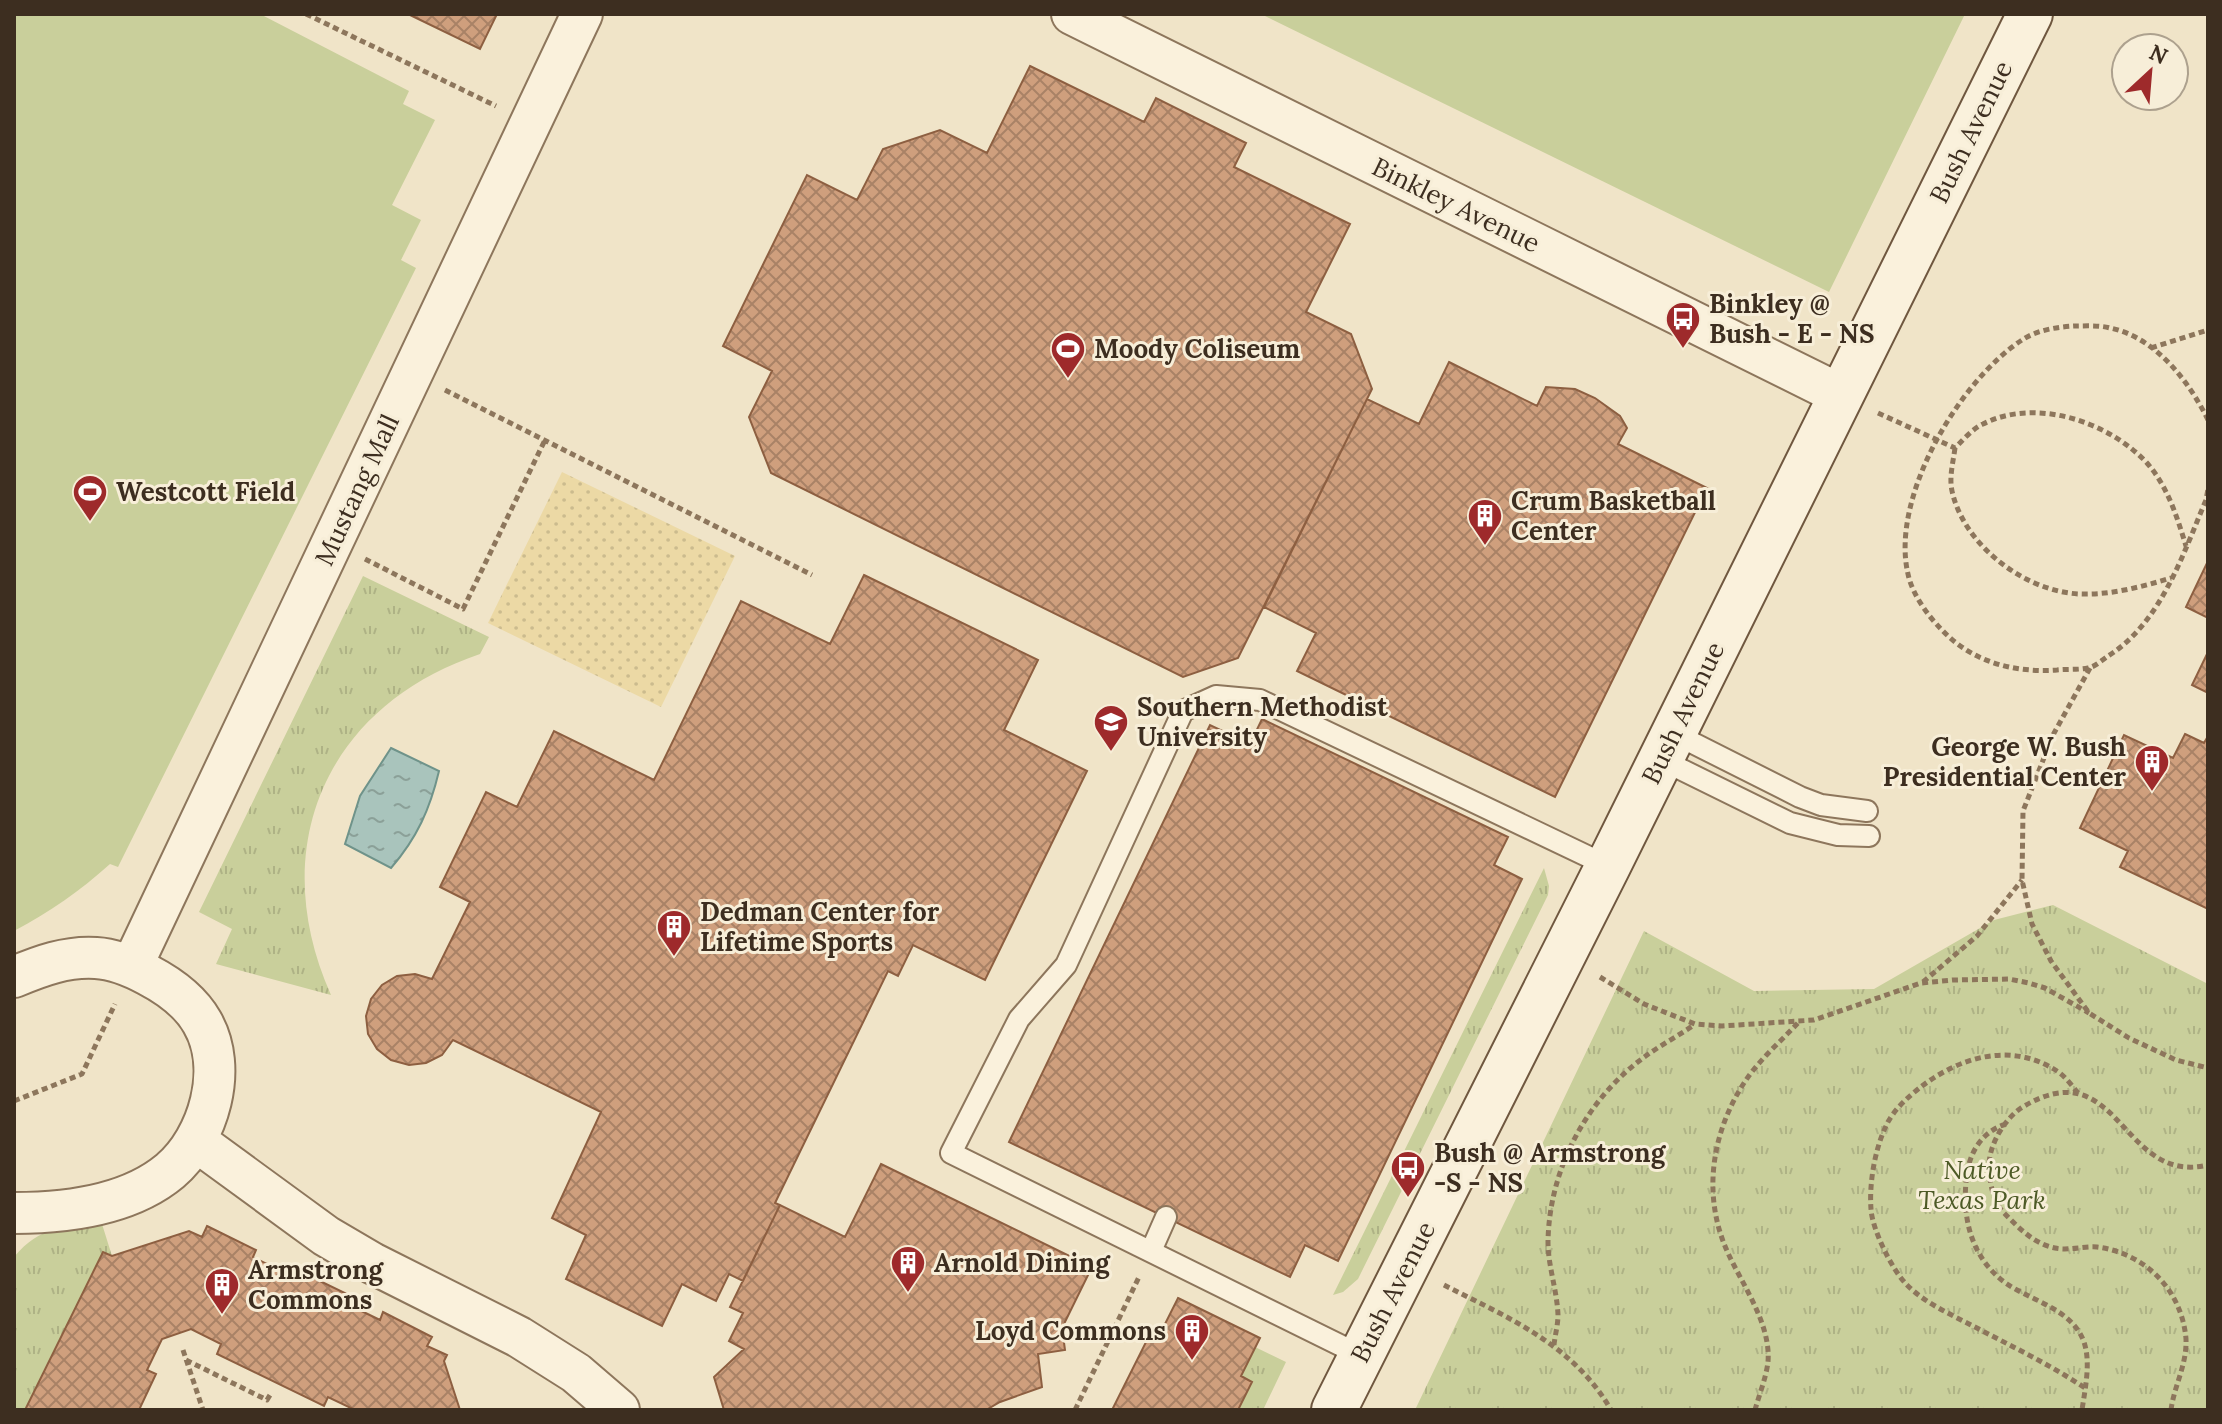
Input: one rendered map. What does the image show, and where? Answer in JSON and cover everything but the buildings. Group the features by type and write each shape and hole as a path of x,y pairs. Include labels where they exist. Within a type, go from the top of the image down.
{"street":[{"name":"Mustang Mall","path":"132,966 582,14"},
{"name":"Binkley Avenue","path":"1072,14 1841,395"},
{"name":"Bush Avenue","path":"1334,1410 1608,866 2030,14"},
{"path":"14,977 48,963 97,958 132,966 190,1004 204,1025 215,1064 212,1104 196,1141 169,1172 134,1192 97,1206 55,1213 14,1213"},
{"path":"196,1141 326,1236 372,1263 519,1337 576,1373 619,1410"}],"lane":[{"path":"1360,1355 951,1153 1019,1019 1066,965 1183,711 1216,696 1260,700 1608,866"},
{"path":"1667,746 1821,805 1867,811"},
{"path":"1667,746 1790,823 1838,835 1869,836"},
{"path":"1151,1251 1166,1217"}],"path":[{"path":"306,14 531,123"},
{"path":"2208,420 2193,390 2165,358 2111,328 2056,327 2023,339 1999,359 1963,398 1936,439 1916,487 1904,534 1908,575 1928,616 1951,640 1977,657 2010,669 2044,671 2090,668 2122,648 2142,625 2172,577 2208,489"},
{"path":"2150,348 2208,330"},
{"path":"412,374 812,575"},
{"path":"1841,395 1955,448"},
{"path":"2172,577 2110,593 2077,594 2051,589 2018,576 1976,539 1965,520 1953,495 1951,479 1955,448 1982,424 2009,416 2040,414 2082,421 2122,442 2149,465 2175,509 2186,547"},
{"path":"332,543 463,609 545,440"},
{"path":"2089,1013 2051,961 2032,924 2022,880 2023,811 2053,735 2090,668"},
{"path":"1921,983 1977,936 2022,880"},
{"path":"14,1101 82,1074 132,966"},
{"path":"1596,975 1644,1004 1695,1024 1722,1026 1798,1023 1833,1015 1921,983 2009,979 2045,988 2141,1044 2176,1060 2208,1068"},
{"path":"1755,1410 1768,1362 1765,1338 1755,1307 1726,1250 1716,1218 1711,1180 1718,1141 1745,1081 1798,1023"},
{"path":"1554,1345 1558,1314 1548,1244 1559,1174 1591,1110 1609,1088 1643,1058 1695,1024"},
{"path":"2078,1093 2060,1073 2040,1062 2012,1056 1988,1054 1959,1064 1931,1079 1906,1098 1886,1124 1874,1163 1870,1210 1882,1246 1904,1283 1927,1301 2058,1370 2085,1388"},
{"path":"2171,1410 2183,1370 2186,1339 2180,1310 2151,1268 2134,1257 2097,1247 2055,1248 2027,1235 2000,1210 1992,1189 1989,1161 1997,1136 2012,1114 2041,1096 2058,1092 2078,1093 2104,1105 2145,1151 2158,1160 2190,1169 2208,1165"},
{"path":"2006,1124 1995,1127 1984,1136 1969,1158 1964,1192 1967,1225 1977,1250 1992,1271 2008,1284 2043,1301 2065,1317 2084,1341 2087,1373 2082,1410"},
{"path":"1075,1410 1151,1251"},
{"path":"1444,1285 1554,1345 1600,1391 1611,1410"},
{"path":"183,1350 203,1410"},
{"path":"186,1360 268,1398 262,1410"}],"green space":[{"path":"14,14 260,14 409,91 403,104 435,120 392,205 421,220 401,260 416,268 118,867 110,864 64,900 14,931"},
{"path":"1261,14 1965,14 1829,292"},
{"path":"363,576 489,637 480,654 427,678 382,708 348,746 323,788 309,836 305,887 312,940 331,995 216,964 232,929 199,912"},
{"path":"1544,868 1548,895 1358,1279 1343,1292 1333,1295"},
{"name":"Native Texas Park","path":"2053,905 2208,984 2208,1410 1415,1410 1644,931 1754,991 1874,989 1994,920"},
{"path":"102,1224 112,1256 103,1252 25,1410 14,1410 14,1257 34,1239 53,1230"},
{"path":"1255,1347 1286,1362 1263,1410 1238,1410 1252,1382 1241,1376"}],"sand":[{"path":"562,472 735,556 661,707 488,623"}],"water":[{"path":"391,748 439,771 421,822 391,868 345,844 360,796"}],"place":[{"name":"Binkley @ Bush - E - NS","path":"1683,350"},
{"name":"Moody Coliseum","path":"1068,380"},
{"name":"Westcott Field","path":"90,523"},
{"name":"Crum Basketball Center","path":"1485,547"},
{"name":"Southern Methodist University","path":"1111,753"},
{"name":"George W. Bush Presidential Center","path":"2152,793"},
{"name":"Dedman Center for Lifetime Sports","path":"674,958"},
{"name":"Bush @ Armstrong -S - NS","path":"1408,1199"},
{"name":"Arnold Dining","path":"908,1294"},
{"name":"Armstrong Commons","path":"222,1316"},
{"name":"Loyd Commons","path":"1192,1362"}]}
